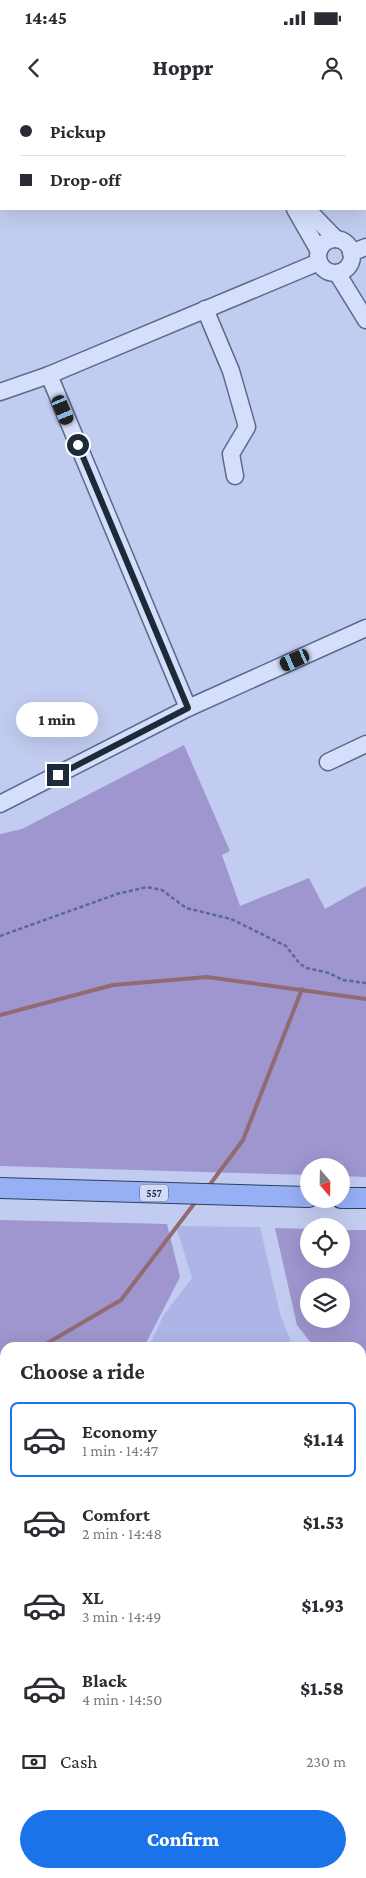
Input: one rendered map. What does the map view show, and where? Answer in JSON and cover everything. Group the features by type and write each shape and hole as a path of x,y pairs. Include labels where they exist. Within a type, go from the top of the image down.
{"main road":[{"name":"557","path":"0,1188 300,1197"},
{"path":"350,1198 366,1198"}],"street":[{"path":"296,210 326,271 337,273 342,271 350,264 359,250 336,239 308,210"},
{"path":"0,392 48,375 206,309 319,257 325,242 336,239"},
{"path":"337,273 366,320"},
{"path":"206,309 231,371 247,427 231,454 235,476"},
{"path":"48,375 188,708"},
{"path":"0,804 188,708 366,628"},
{"path":"328,762 366,744"}],"path":[{"path":"0,936 117,894 147,887 162,890 186,908 231,919 286,946 300,964 307,968 329,973 342,980 366,983"}],"shaded area":[{"path":"184,745 230,851 222,855 240,906 309,878 325,909 366,886 366,1177 350,1176 350,1158 300,1158 300,1175 0,1166 0,834 22,829"},
{"path":"0,1220 167,1224 180,1277 147,1342 0,1342"},
{"path":"176,1226 260,1227 280,1313 291,1342 151,1342 163,1316 192,1278"},
{"path":"275,1228 300,1229 300,1268 350,1268 350,1230 366,1230 366,1342 310,1342 297,1325"}],"waterway":[{"path":"0,1015 113,985 207,977 366,999"},
{"path":"208,1187 243,1140 302,989"},
{"path":"49,1342 121,1300 197,1200"}],"route":[{"path":"58,775 188,708 78,445"}]}
